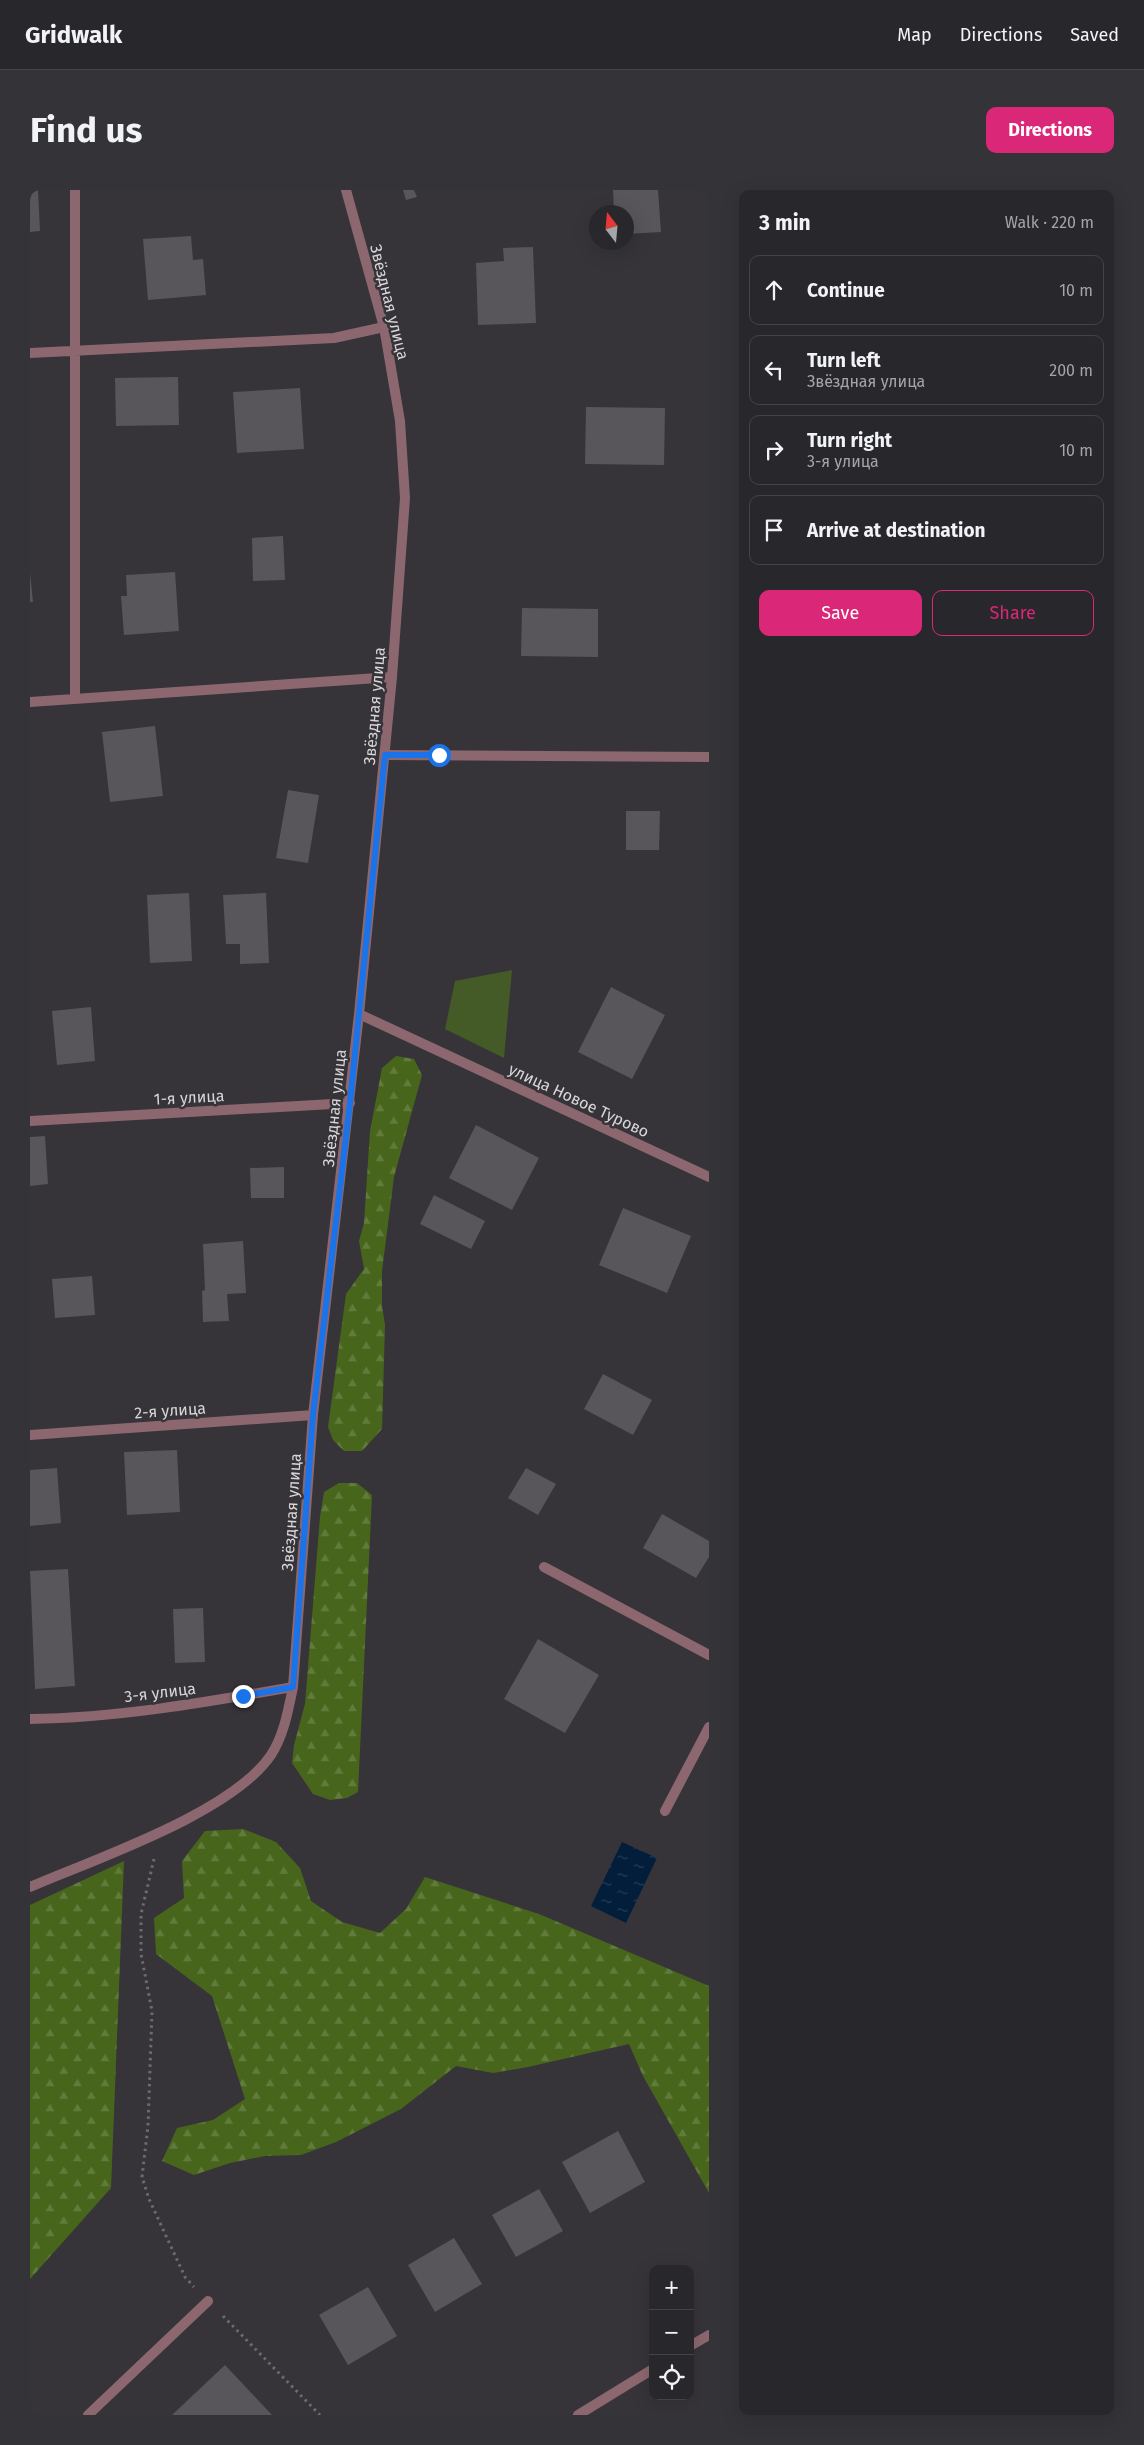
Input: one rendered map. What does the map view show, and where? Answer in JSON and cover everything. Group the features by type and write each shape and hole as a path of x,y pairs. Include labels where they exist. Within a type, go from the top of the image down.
{"street":[{"path":"75,699 76,190"},
{"name":"Звёздная улица","path":"30,1887 161,1831 213,1806 247,1780 270,1756 286,1723 293,1687 313,1415 350,1103 385,755 405,498 400,421 384,327 346,190"},
{"path":"30,353 334,338 384,327"},
{"path":"30,702 392,677"},
{"path":"385,755 709,757"},
{"name":"улица Новое Турово","path":"359,1014 709,1177"},
{"name":"1-я улица","path":"30,1120 350,1103"},
{"name":"2-я улица","path":"30,1435 313,1415"},
{"path":"544,1567 709,1655"},
{"name":"3-я улица","path":"30,1719 72,1718 243,1696 293,1687"},
{"path":"665,1811 709,1728"},
{"path":"88,2415 208,2301"},
{"path":"694,2344 709,2335"},
{"path":"578,2415 649,2371"}],"path":[{"path":"161,1831 141,1914 141,1954 152,2011 148,2126 142,2178 149,2199 185,2277 320,2415"}],"green space":[{"path":"512,970 504,1058 445,1029 455,981"},
{"path":"396,1056 414,1059 422,1075 394,1177 382,1271 382,1306 385,1325 382,1429 362,1451 344,1451 333,1440 328,1427 346,1294 364,1269 359,1241 364,1223 370,1131 382,1068"},
{"path":"339,1483 357,1483 372,1495 358,1792 347,1798 330,1800 313,1794 292,1763 294,1745 305,1704 320,1517 324,1492"},
{"path":"243,1829 276,1842 300,1868 311,1901 342,1922 380,1933 406,1909 425,1877 539,1914 709,1986 709,2193 643,2076 629,2044 493,2073 456,2066 401,2109 336,2142 301,2155 265,2156 230,2163 194,2175 162,2161 177,2128 213,2120 245,2099 212,1996 156,1954 154,1918 184,1898 182,1861 205,1831"},
{"path":"124,1861 111,2188 30,2279 30,1905"}],"water":[{"path":"622,1842 657,1858 626,1923 591,1906"}],"building":[{"path":"30,190 38,190 40,231 30,232"},
{"path":"403,190 414,190 417,197 406,200"},
{"path":"613,190 658,190 661,232 634,234 634,205 614,205"},
{"path":"191,236 193,260 203,259 206,295 148,300 143,239"},
{"path":"533,247 536,323 478,325 476,263 504,261 503,248"},
{"path":"178,377 179,425 116,426 115,378"},
{"path":"300,388 304,449 237,453 233,392"},
{"path":"586,407 665,408 664,465 585,464"},
{"path":"283,536 285,580 253,581 252,538"},
{"path":"175,572 179,631 124,635 121,596 127,596 126,575"},
{"path":"30,573 33,602 30,602"},
{"path":"522,608 598,609 598,657 521,656"},
{"path":"155,726 163,796 110,802 102,732"},
{"path":"288,790 319,795 308,863 276,858"},
{"path":"626,811 660,811 659,850 626,850"},
{"path":"189,893 192,961 150,963 147,895"},
{"path":"266,893 269,963 240,964 240,944 226,944 223,895"},
{"path":"611,987 665,1015 632,1079 578,1052"},
{"path":"91,1007 95,1061 57,1065 52,1011"},
{"path":"476,1125 539,1158 512,1210 449,1178"},
{"path":"45,1136 48,1184 30,1186 30,1137"},
{"path":"284,1167 284,1198 251,1198 250,1168"},
{"path":"434,1195 485,1221 471,1249 420,1224"},
{"path":"623,1208 691,1236 667,1293 599,1265"},
{"path":"243,1241 246,1293 227,1294 229,1321 203,1322 202,1291 205,1290 203,1244"},
{"path":"92,1276 95,1315 55,1318 52,1279"},
{"path":"603,1374 652,1400 633,1435 584,1409"},
{"path":"177,1450 180,1512 127,1515 124,1452"},
{"path":"57,1468 61,1523 30,1526 30,1470"},
{"path":"526,1468 556,1484 538,1515 508,1498"},
{"path":"662,1514 709,1541 709,1557 696,1578 643,1548"},
{"path":"68,1569 75,1686 35,1689 30,1571"},
{"path":"203,1608 205,1662 175,1663 173,1609"},
{"path":"538,1639 599,1675 565,1733 504,1699"},
{"path":"618,2131 645,2182 590,2213 562,2162"},
{"path":"539,2189 563,2231 516,2257 492,2215"},
{"path":"454,2238 482,2284 435,2312 408,2265"},
{"path":"368,2287 397,2336 348,2365 319,2315"},
{"path":"225,2365 272,2415 172,2415"}],"route":[{"path":"243,1696 293,1687 313,1415 350,1103 385,755 439,755"}]}
